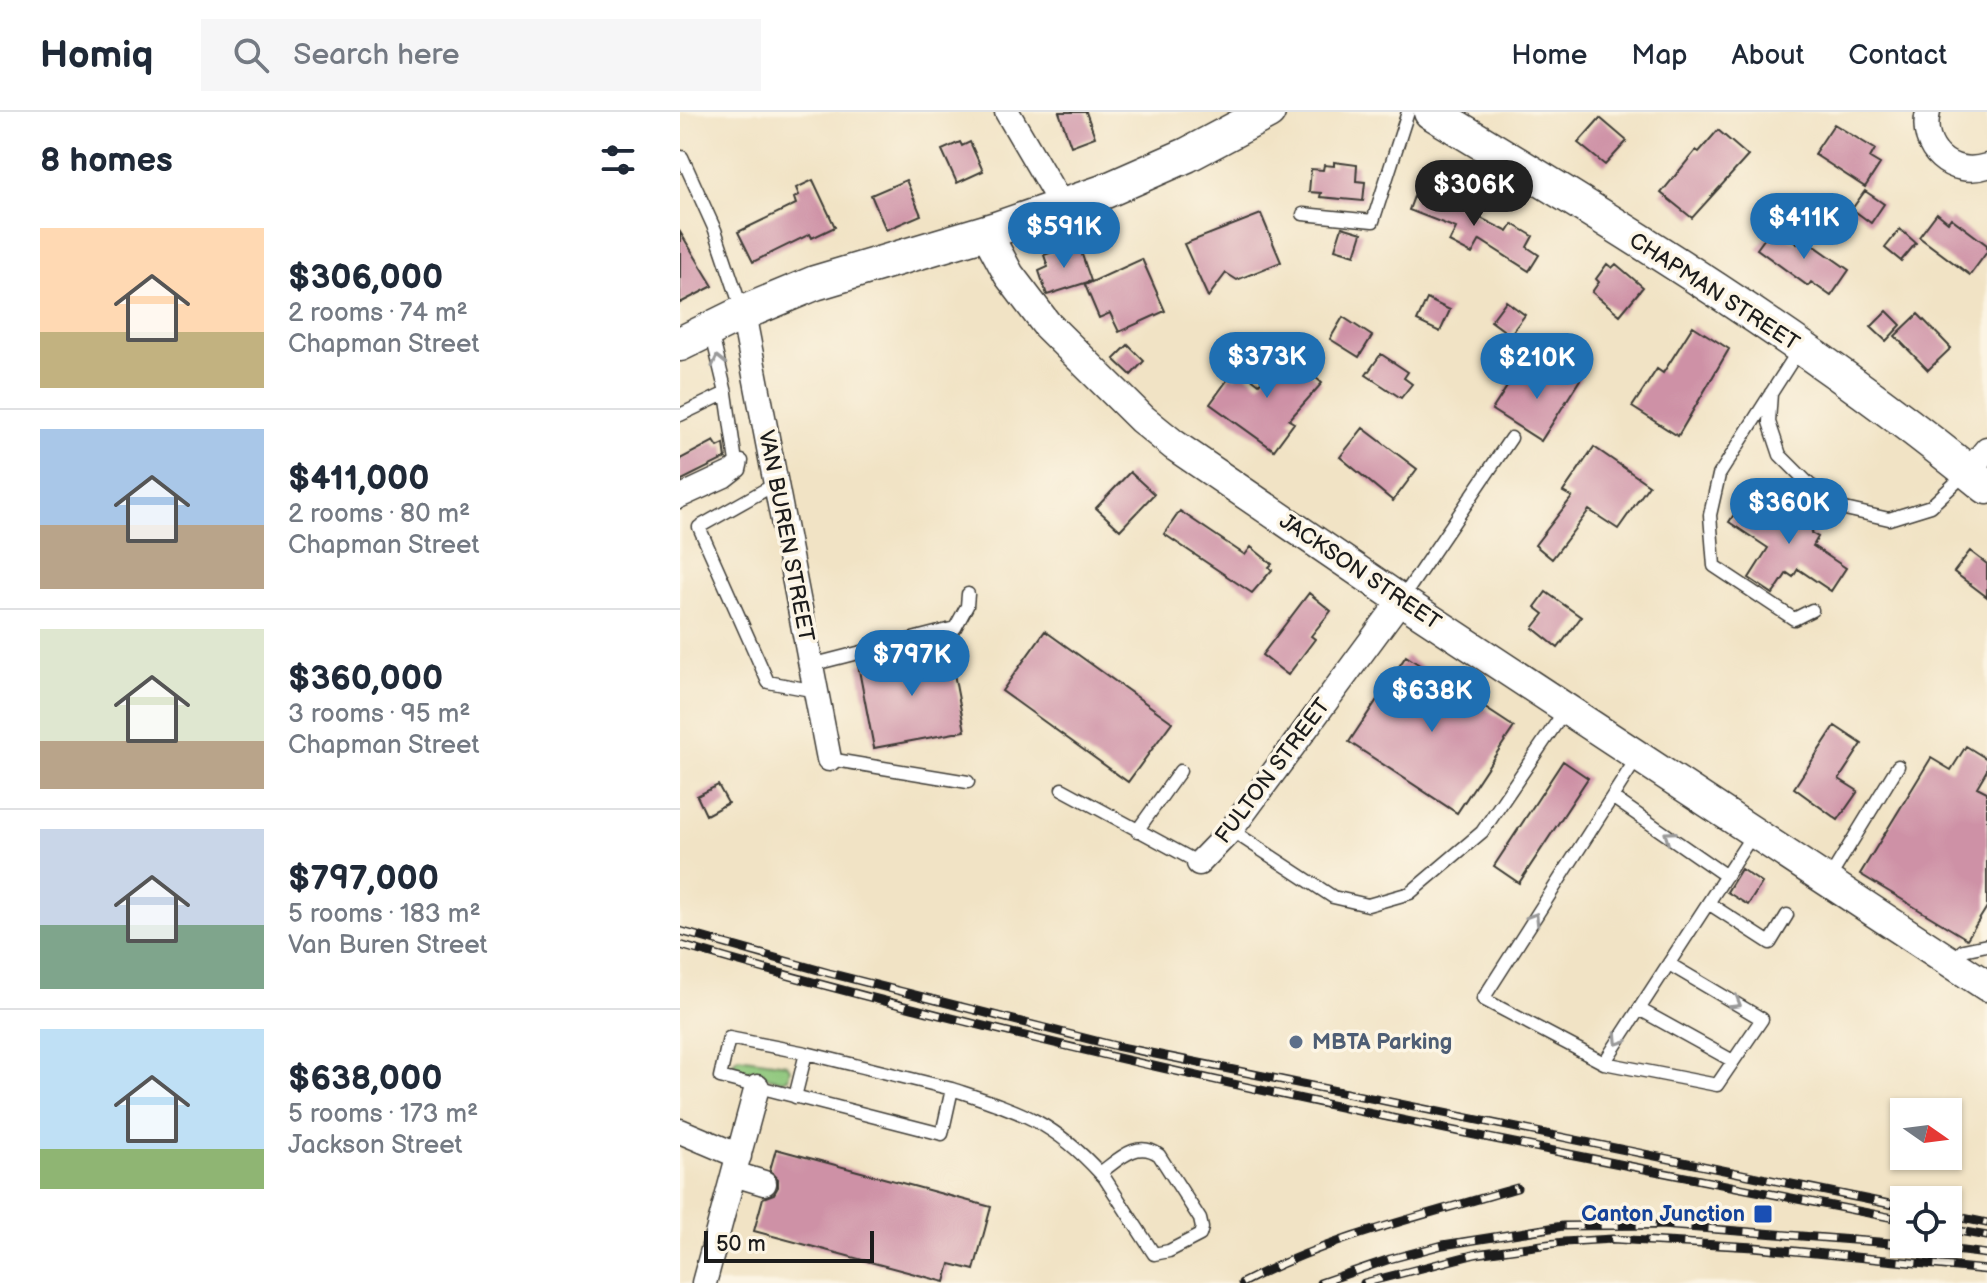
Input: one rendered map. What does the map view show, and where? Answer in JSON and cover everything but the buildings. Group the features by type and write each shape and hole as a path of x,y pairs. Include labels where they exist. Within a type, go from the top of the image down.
{"main road":[{"path":"680,344 815,283 986,232 1103,192 1187,155 1268,112"},
{"name":"CHAPMAN STREET","path":"1428,113 1720,294 1981,469"}],"street":[{"path":"1007,112 1062,206"},
{"path":"1928,112 1926,130 1938,156 1963,169 1987,166"},
{"name":"JACKSON STREET","path":"986,232 1009,275 1047,325 1142,419 1219,477 1401,600 1987,986"},
{"name":"VAN BUREN STREET","path":"743,313 829,759"},
{"name":"FULTON STREET","path":"1199,863 1231,830 1401,600"},
{"path":"704,1283 757,1087"},
{"path":"680,1131 764,1183"}],"lane":[{"path":"1303,214 1373,221 1428,113"},
{"path":"682,157 715,230 743,313"},
{"path":"680,491 736,462 726,393 710,328"},
{"path":"1800,348 1719,475 1710,515 1714,566 1794,619 1812,610"},
{"path":"1771,390 1769,422 1780,455 1810,485 1845,509 1889,519 1931,506 1981,469"},
{"path":"680,415 726,393"},
{"path":"680,502 726,481 740,470 742,456 734,404 726,393"},
{"path":"1401,600 1511,438"},
{"path":"777,483 699,527 768,682 816,691"},
{"path":"811,665 955,628 967,606 968,594"},
{"path":"1231,830 1333,897 1368,905 1410,893 1482,832 1566,709"},
{"path":"1638,756 1483,999 1604,1063 1717,1085 1762,1019 1669,964"},
{"path":"829,759 968,782"},
{"path":"1827,882 1898,766"},
{"path":"1137,831 1180,771"},
{"path":"1062,789 1199,863"},
{"path":"1612,797 1726,876"},
{"path":"1604,1063 1753,834"},
{"path":"1708,903 1770,943 1787,915"},
{"path":"1952,963 1963,950 1987,945"},
{"path":"1639,1009 1733,1061"},
{"path":"952,1089 942,1134 720,1077 729,1038 806,1053 952,1089 1022,1112 1078,1148 1100,1173 1154,1254 1169,1251 1200,1235 1200,1219 1152,1149 1136,1148 1100,1173"},
{"path":"795,1097 806,1053"}],"green space":[{"path":"738,1057 787,1064 790,1069 788,1079 782,1081 736,1068 733,1062"}],"railway":[{"path":"680,931 829,973 1116,1046 1890,1204"},
{"path":"680,945 831,987 1136,1062 1442,1128 1890,1217"},
{"path":"1242,1283 1342,1240 1517,1188"},
{"path":"1962,1218 1987,1223"},
{"path":"1320,1283 1443,1245 1563,1226 1661,1225 1890,1243"},
{"path":"1962,1232 1987,1236"},
{"path":"1364,1283 1476,1254 1612,1239 1754,1247 1987,1270"},
{"path":"1962,1251 1987,1254"}],"place":[{"name":"MBTA Parking","path":"1296,1042"},
{"name":"Canton Junction","path":"1763,1214"}]}
